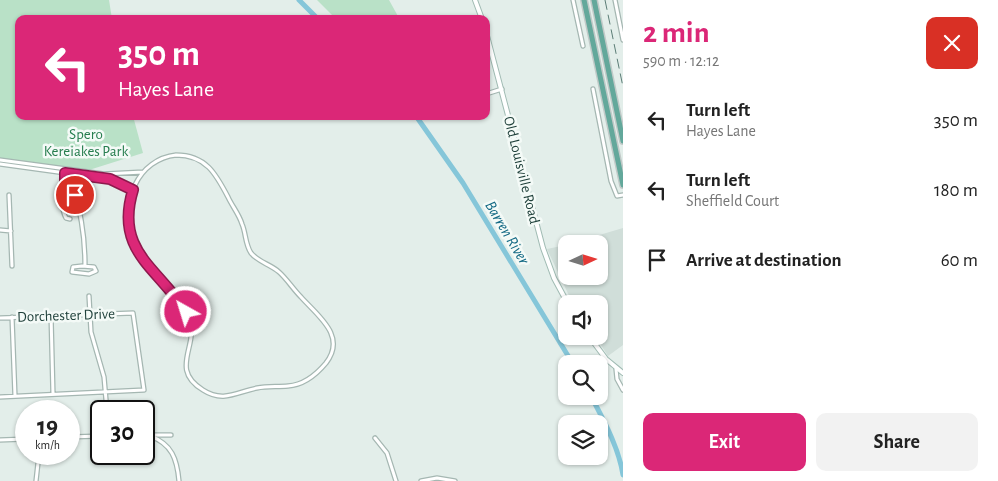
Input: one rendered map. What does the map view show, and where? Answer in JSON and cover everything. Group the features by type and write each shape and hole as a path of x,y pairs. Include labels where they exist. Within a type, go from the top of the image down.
{"main road":[{"path":"584,0 623,185"},
{"path":"594,0 623,141"},
{"path":"588,18 597,16"},
{"path":"604,97 613,95"}],"street":[{"path":"475,0 481,15"},
{"path":"573,0 582,46"},
{"path":"615,0 623,40"},
{"path":"577,20 588,18"},
{"name":"Old Louisville Road","path":"490,50 543,248 563,295"},
{"path":"490,93 502,89"},
{"path":"593,89 614,192 617,196 623,195"},
{"path":"596,99 604,97"},
{"path":"176,155 197,158 212,169 240,219 251,252 258,260 280,272 329,327 332,334 333,348 324,366 300,383 260,388 231,396 214,396 194,384 186,372 185,362 191,339 190,320 182,306 141,258 132,238 128,217 133,190 144,172 159,160 176,155"},
{"path":"0,162 110,179 133,190"},
{"path":"65,171 108,175 144,172"},
{"path":"65,171 65,183 62,193 63,213 66,218 70,219"},
{"path":"65,183 74,192 84,236 85,266"},
{"path":"9,195 12,266"},
{"path":"0,230 11,231"},
{"path":"74,266 85,266 94,267 96,272 91,274 72,272 74,266"},
{"path":"89,296 91,332 104,377 105,400"},
{"name":"Dorchester Drive","path":"0,318 133,313 144,390 104,392"},
{"path":"50,316 53,394"},
{"path":"12,317 15,396"},
{"path":"595,345 603,356 623,373"},
{"path":"616,369 623,390"},
{"path":"0,397 104,392"},
{"path":"155,436 171,435"},
{"path":"155,438 164,443 173,453 179,481"},
{"path":"375,438 386,453 396,481"},
{"path":"0,440 15,439"},
{"path":"36,481 38,465"},
{"path":"421,481 437,478 455,481"}],"shaded area":[{"path":"623,228 623,345 608,356 601,345 608,345 608,295 569,295 564,285 608,285 608,235 599,235"},
{"path":"558,247 558,272 547,249"}],"green space":[{"name":"Spero Kereiakes Park","path":"0,0 109,0 111,15 15,15 15,120 134,120 143,153 89,170 0,158"},
{"path":"317,0 389,0 397,15 332,15"}],"waterway":[{"name":"Barren River","path":"299,0 314,15"},
{"name":"Barren River","path":"419,120 463,183 568,355"},
{"name":"Barren River","path":"596,405 615,445 623,475"}],"railway":[{"path":"605,0 623,87"}],"route":[{"path":"75,195 74,191 65,183 65,173 110,179 122,183 133,190 128,220 134,246 141,258 186,312"}]}
